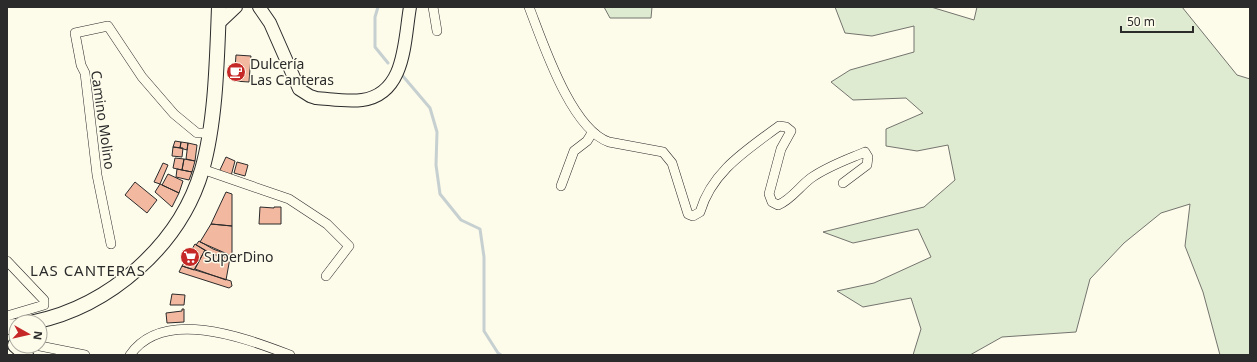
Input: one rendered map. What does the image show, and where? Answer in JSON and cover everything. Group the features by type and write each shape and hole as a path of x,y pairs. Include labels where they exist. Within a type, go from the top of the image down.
{"main road":[{"path":"48,320 87,304 108,292 130,276 166,239 182,216 195,189 202,169 209,134 219,7"},
{"path":"218,24 236,7"},
{"path":"248,7 260,9 270,24 299,89 316,98 355,100 374,97 392,84 399,69 410,7"}],"street":[{"path":"433,7 437,31"},
{"path":"530,7 558,80 592,133 601,140 663,152 672,163 688,214 693,216 700,212 704,197 714,181 740,156 779,126 786,127 790,131 781,149 769,194 772,202 778,205 785,202 811,178 828,168 865,152 868,157 867,164 843,184"},
{"name":"Camino Molino","path":"111,244 97,175 85,73 81,64 75,33 108,26 142,77 174,114 197,133 209,134"},
{"path":"560,186 574,151 587,141 592,133"},
{"path":"202,169 289,199 327,224 349,246 326,276"},
{"path":"7,261 44,300 44,305 29,314"},
{"path":"130,355 144,341 157,334 179,329 199,329 257,343 290,355"},
{"path":"48,348 85,355"}],"green space":[{"path":"604,7 652,7 651,18 610,18"},
{"path":"835,7 931,7 974,20 977,7 1182,7 1237,75 1250,79 1250,355 1220,355 1203,292 1185,246 1190,204 1161,213 1124,243 1090,279 1076,332 1002,337 970,355 913,355 921,329 911,298 863,307 837,291 874,283 931,257 918,229 853,243 823,232 924,207 955,180 948,145 917,151 886,146 886,129 923,113 906,98 853,100 831,82 850,70 914,52 914,26 872,36 845,33"}],"building":[{"path":"236,55 251,56 249,82 234,81"},
{"path":"175,141 181,142 180,148 173,147"},
{"path":"181,142 188,143 187,150 180,148"},
{"path":"188,143 197,145 195,161 186,159"},
{"path":"173,147 183,148 182,157 172,156"},
{"path":"226,157 235,161 231,176 219,172"},
{"path":"175,158 184,159 182,170 173,168"},
{"path":"184,159 195,161 192,172 182,170"},
{"path":"237,162 248,165 245,176 234,173"},
{"path":"163,163 168,165 160,184 154,182"},
{"path":"177,169 192,172 189,180 176,177"},
{"path":"168,174 183,181 179,193 162,185"},
{"path":"135,182 157,200 147,213 125,195"},
{"path":"160,184 179,193 172,207 155,192"},
{"path":"226,192 232,194 232,226 211,224"},
{"path":"260,207 281,207 281,224 259,224"},
{"path":"211,224 232,226 232,256 200,242"},
{"path":"199,241 213,249 232,256 232,258 211,254 196,245"},
{"path":"195,244 205,250 194,270 182,266"},
{"path":"205,250 211,254 230,258 226,280 195,269"},
{"path":"182,266 231,281 232,286 229,288 179,272"},
{"path":"172,294 185,295 184,305 170,305"},
{"path":"182,309 184,309 184,322 167,323 166,313 182,311"}],"waterway":[{"path":"378,7 375,17 375,47 388,63"},
{"path":"402,75 430,108 437,132 436,165 440,194 461,220 480,229 484,257 484,331 498,353 501,355"}],"place":[{"name":"Dulcería Las Canteras","path":"236,72"},
{"name":"SuperDino","path":"190,257"}],"district":[{"name":"LAS CANTERAS","path":"88,271"}]}
